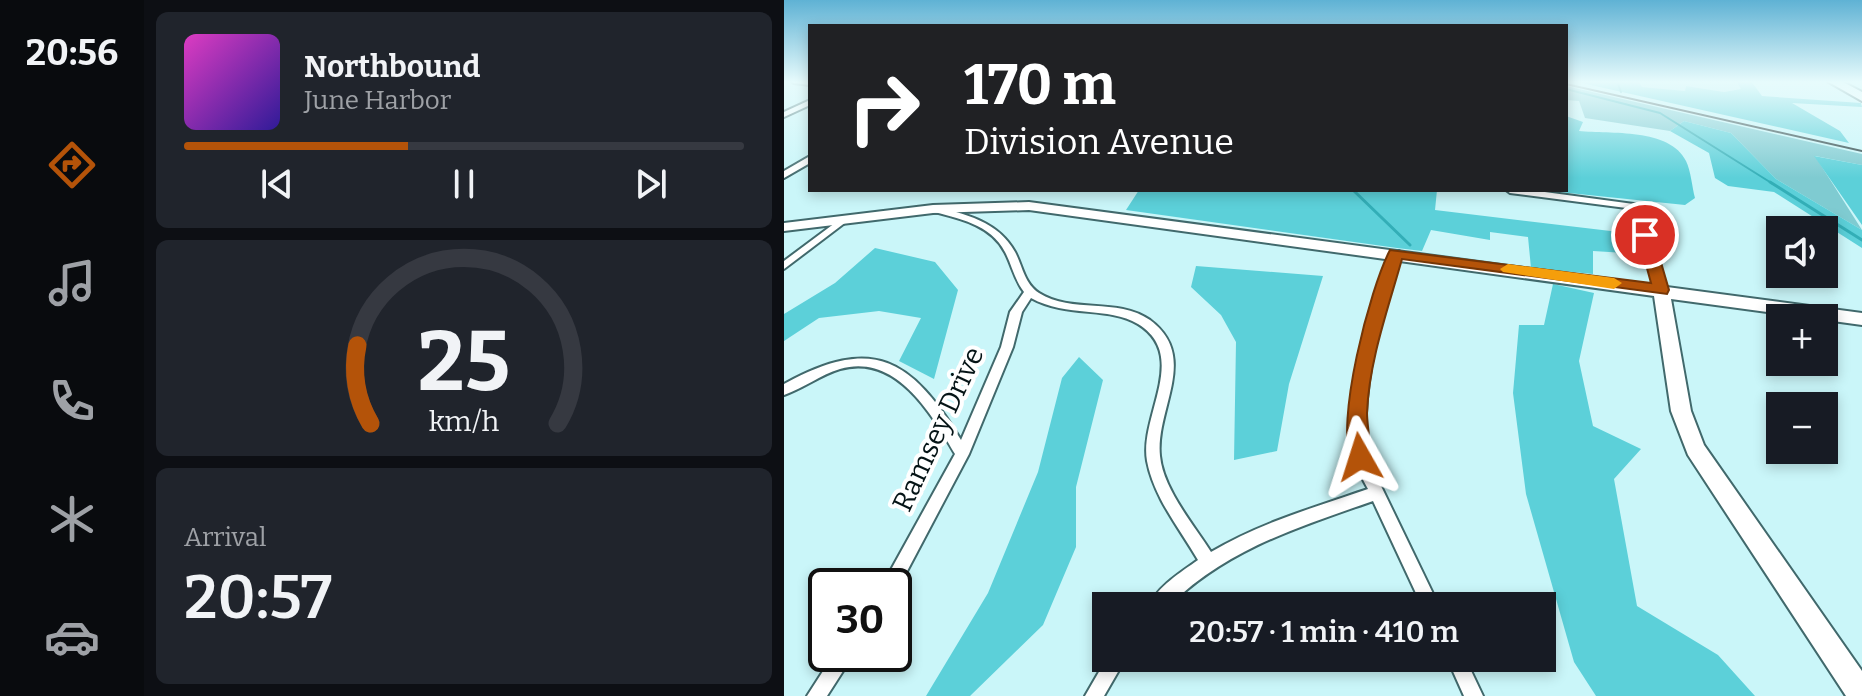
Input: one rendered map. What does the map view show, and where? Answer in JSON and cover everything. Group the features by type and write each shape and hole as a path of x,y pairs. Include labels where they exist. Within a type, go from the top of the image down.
{"street":[{"path":"785,173 808,160"},
{"path":"1525,192 1638,207 1661,290 1681,411 1695,449 1862,695"},
{"path":"784,227 933,209 1029,206 1077,210 1862,319"},
{"path":"933,209 961,216 993,230 1010,252 1020,281 1029,292 1068,309 1121,313 1142,320 1158,333 1167,349 1170,371 1155,429 1153,456 1157,475 1207,560"},
{"path":"784,266 843,220"},
{"path":"1395,253 1358,386 1356,409 1360,457 1424,592"},
{"name":"Ramsey Drive","path":"900,568 962,454 1007,347 1016,312 1029,292"},
{"path":"784,390 830,367 865,363 884,367 921,389 962,454"},
{"path":"1172,592 1207,560 1244,540 1377,493"},
{"path":"816,696 833,672"},
{"path":"1094,696 1109,672"},
{"path":"1463,672 1474,696"}],"shaded area":[{"path":"1583,113 1686,113 1862,154 1862,165 1815,156 1862,230 1776,179 1731,133 1684,121 1670,131 1585,118"},
{"path":"1718,113 1810,113 1840,131 1849,143"},
{"path":"1568,117 1583,122 1579,131 1638,135 1667,143 1678,150 1686,161 1695,198 1685,205 1559,192 1568,192"},
{"path":"1684,121 1731,133 1776,179 1862,230 1862,248 1838,233 1838,216 1812,216 1774,192 1728,186 1715,178 1709,153 1670,131"},
{"path":"1814,156 1862,165 1862,225"},
{"path":"1138,192 1437,192 1435,210 1619,232 1625,253 1593,251 1593,274 1531,268 1528,237 1490,232 1490,240 1431,230 1422,251 1126,210"},
{"path":"875,248 935,262 958,290 934,379 899,361 921,318 879,311 819,318 784,341 784,314 835,283"},
{"path":"1196,266 1323,276 1289,384 1277,451 1234,460 1236,342 1221,315 1191,287"},
{"path":"1553,284 1594,293 1579,361 1593,426 1641,449 1614,479 1637,606 1718,655 1755,696 1596,696 1574,662 1526,494 1513,393 1519,325 1544,325"},
{"path":"1079,357 1103,380 1076,487 1076,547 1043,625 970,696 926,696 988,593 1038,472 1062,378"}],"waterway":[{"path":"1661,113 1773,184"},
{"path":"1770,182 1862,240"},
{"path":"1355,192 1410,245"}],"railway":[{"path":"1696,113 1862,151"}],"slow traffic":[{"path":"1508,269 1614,283"}],"route":[{"path":"1360,457 1356,433 1358,386 1395,253 1661,290 1645,235"}]}
